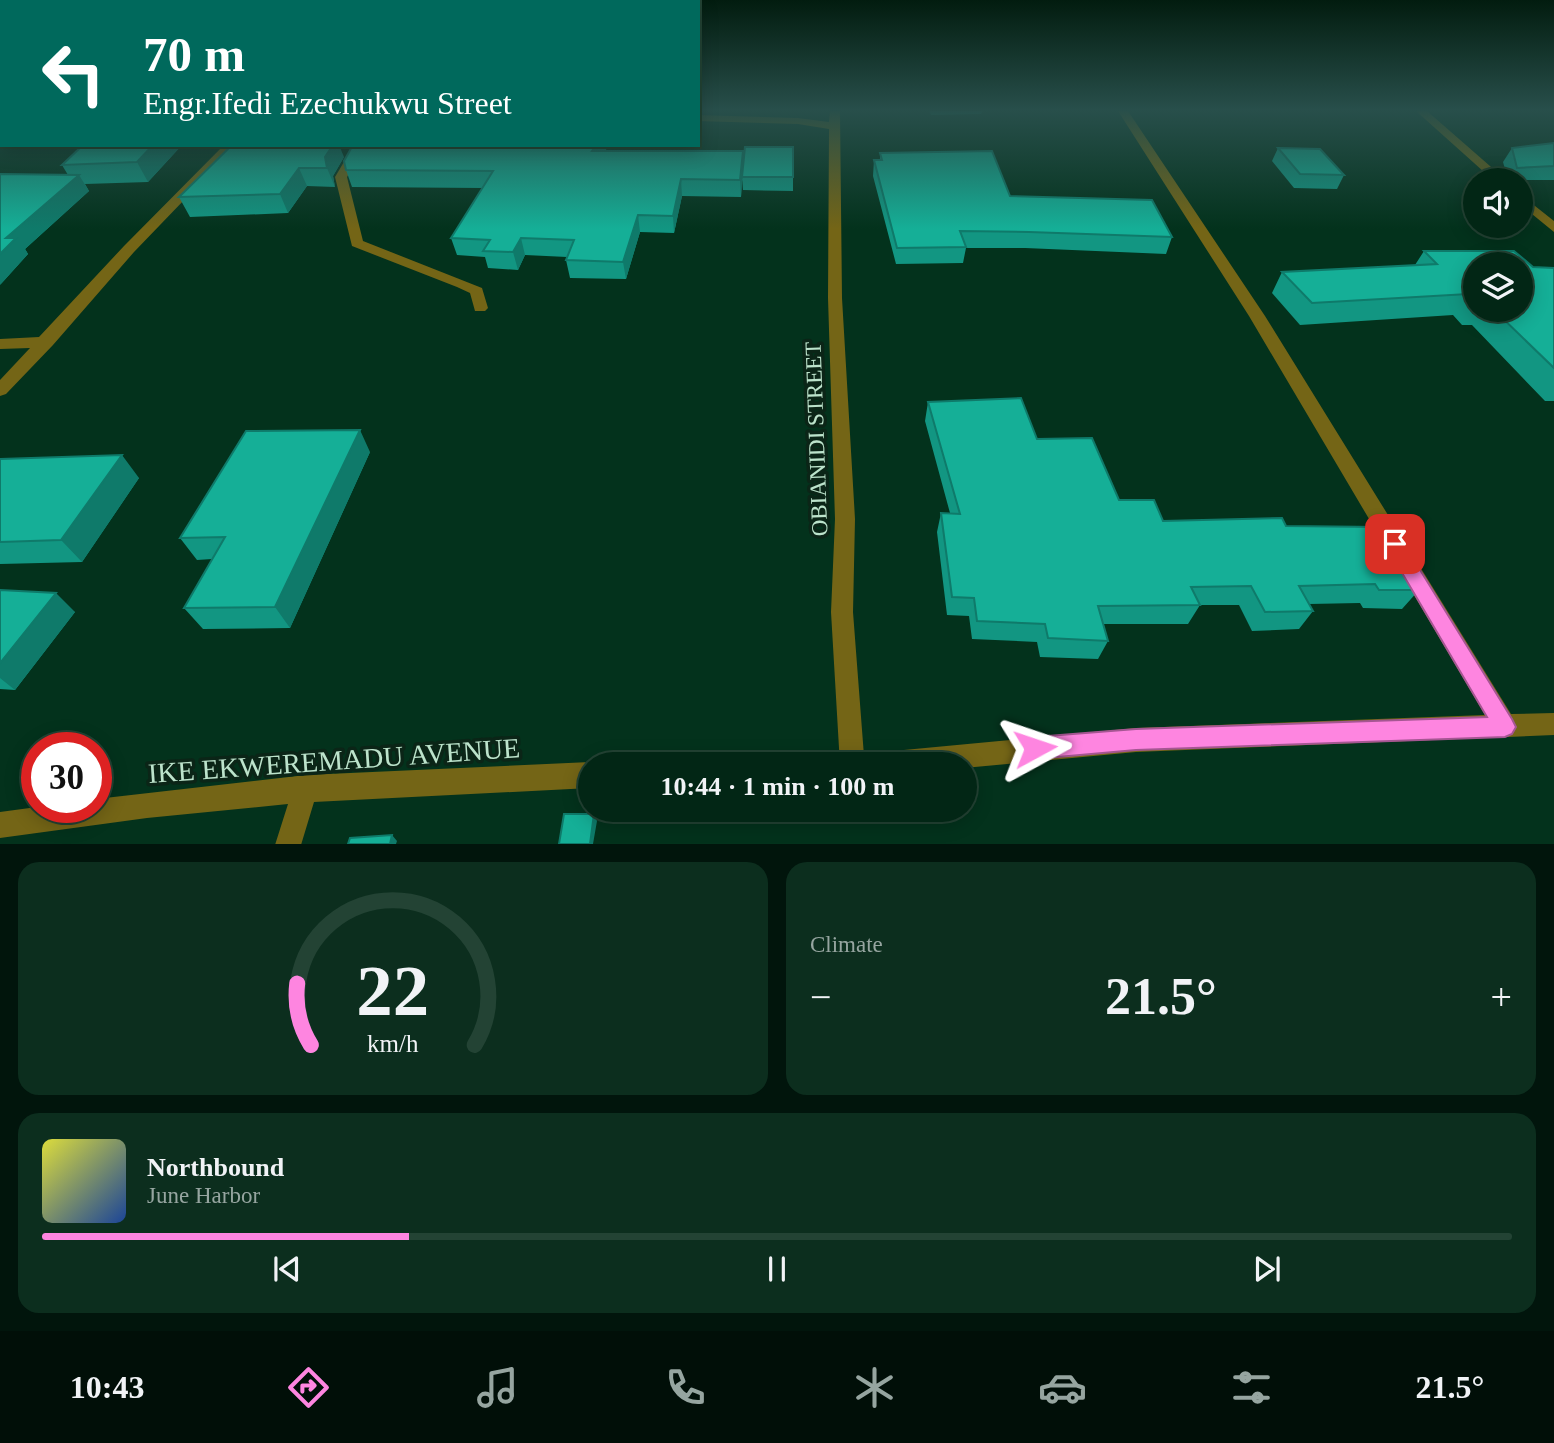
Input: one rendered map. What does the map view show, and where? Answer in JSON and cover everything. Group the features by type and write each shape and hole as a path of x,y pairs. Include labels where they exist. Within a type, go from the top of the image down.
{"street":[{"path":"0,390 47,342 129,249 226,150"},
{"path":"357,150 341,177 357,243 400,263 453,278 477,291 480,308"},
{"name":"OBIANIDI STREET","path":"835,150 835,298 845,519 842,612 851,752"},
{"path":"1149,150 1257,317 1505,727"},
{"path":"1466,150 1486,168"},
{"path":"1533,210 1554,228"},
{"path":"0,344 47,342"},
{"path":"977,755 1136,740 1554,724"},
{"name":"IKE EKWEREMADU AVENUE","path":"0,825 114,807 306,788 578,775"},
{"path":"288,844 306,788"}],"building":[{"path":"77,150 148,150 137,162 62,165"},
{"path":"227,150 329,150 325,157 327,168 299,168 280,194 179,197"},
{"path":"350,150 743,151 740,180 681,179 673,216 638,215 623,262 566,260 574,240 521,238 513,252 483,251 490,240 451,238 493,171 346,170 344,161"},
{"path":"745,150 793,150 793,177 742,177"},
{"path":"1280,150 1321,150 1344,175 1300,174"},
{"path":"1513,150 1554,150 1554,166 1517,168"},
{"path":"992,151 1010,196 1152,200 1172,237 960,231 966,247 897,248 874,160 882,160 880,153"},
{"path":"0,174 79,175 6,238 16,238 0,254"},
{"path":"1424,251 1515,252 1463,252 1463,294 1312,303 1282,272 1437,264"},
{"path":"1533,267 1554,268 1554,368 1506,322 1533,322"},
{"path":"1021,398 1037,439 1092,438 1119,500 1154,500 1163,521 1282,518 1286,526 1380,527 1419,590 1379,590 1375,584 1299,586 1313,611 1265,612 1251,586 1191,587 1200,605 1098,606 1108,641 1048,638 1045,624 977,621 974,598 952,597 941,513 960,514 928,402"},
{"path":"360,430 275,607 184,608 225,537 180,538 246,431"},
{"path":"122,455 61,540 0,542 0,459"},
{"path":"0,590 56,593 0,663"},
{"path":"564,814 578,814 578,822 593,822 590,844 559,844"},
{"path":"392,835 390,844 348,844 350,838"}],"route":[{"path":"1035,748 1243,735 1505,727 1395,544"}]}
